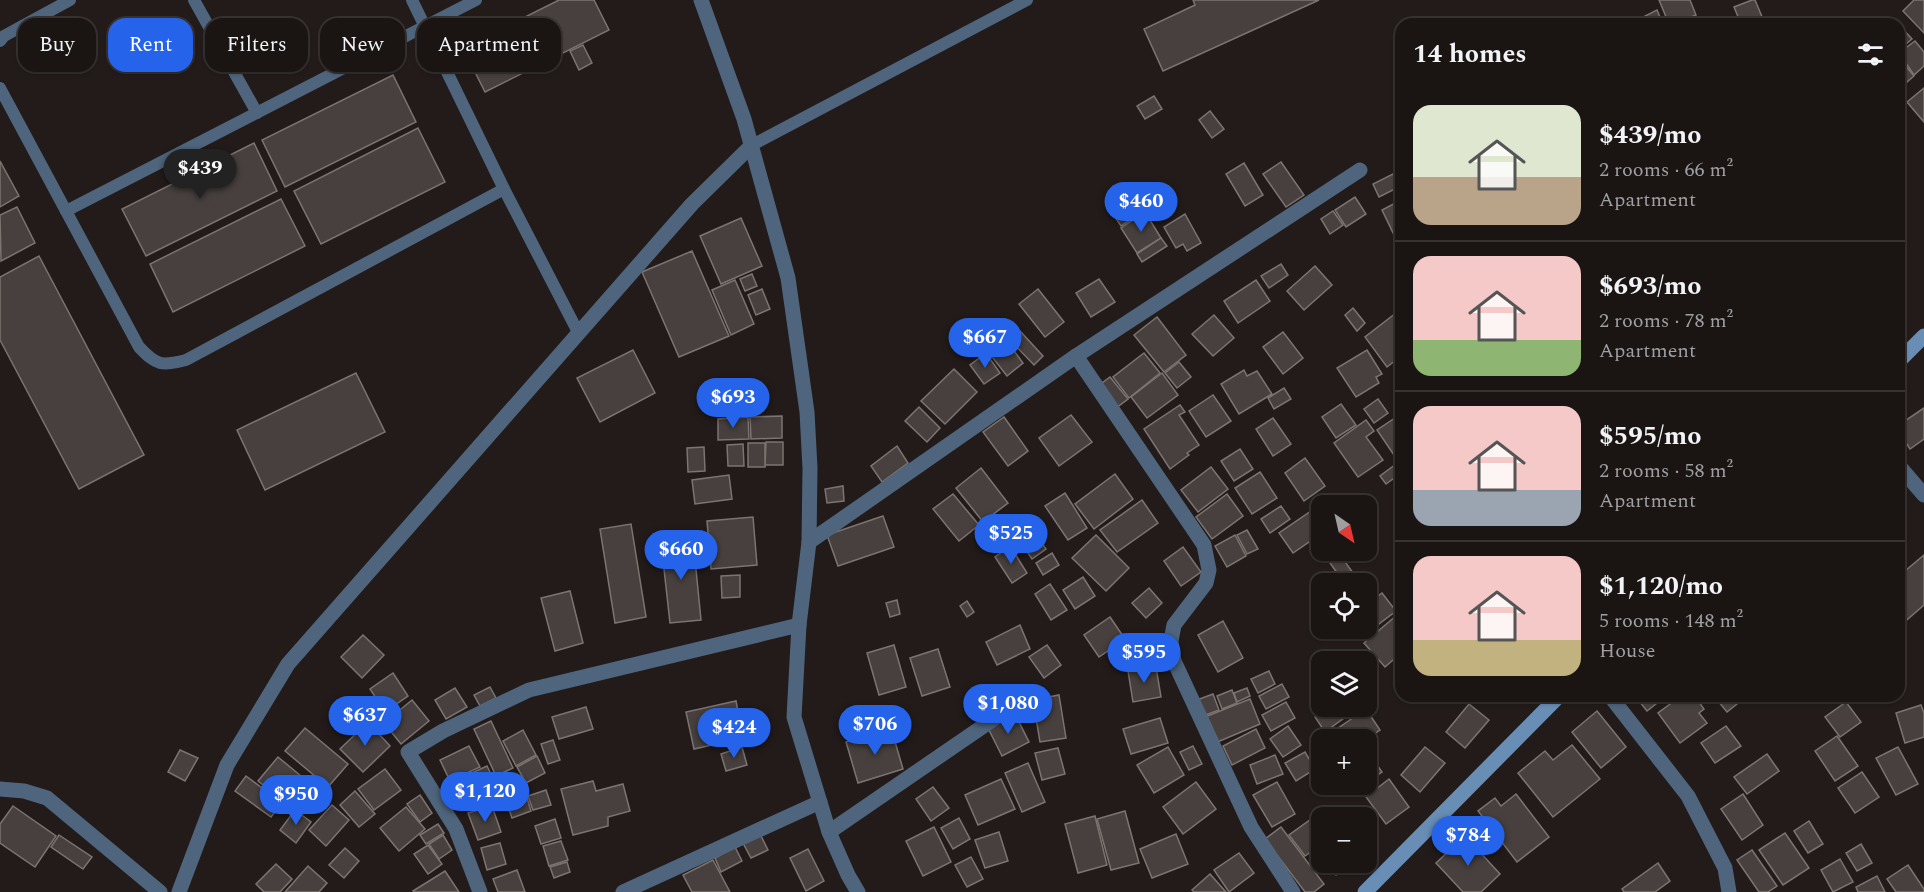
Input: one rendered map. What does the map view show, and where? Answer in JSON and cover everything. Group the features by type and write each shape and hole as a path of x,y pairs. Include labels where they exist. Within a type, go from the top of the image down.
{"street":[{"path":"702,0 744,119 789,278 807,412 810,468 809,542 799,625 794,717 829,832 858,892"},
{"path":"179,892 227,765 288,664 692,204 752,146"},
{"path":"809,542 1076,356 1360,171"},
{"path":"1905,355 1924,336"},
{"path":"1076,356 1204,545 1209,570 1206,583 1174,625 1171,641 1174,661 1251,827 1293,892"},
{"path":"1905,473 1924,495"},
{"path":"480,892 456,829 408,752 443,731 529,690 799,625"},
{"path":"829,832 1033,692"},
{"path":"1365,892 1553,702"},
{"path":"1615,702 1688,796 1725,868 1729,892"},
{"path":"0,789 24,791 47,798 160,892"},
{"path":"623,892 820,802"}],"lane":[{"path":"0,41 4,36 70,0"},
{"path":"194,0 256,113"},
{"path":"412,0 420,18"},
{"path":"440,18 477,0"},
{"path":"752,146 1028,0"},
{"path":"66,211 417,30"},
{"path":"447,72 579,334"},
{"path":"0,88 139,347 153,361 168,364 186,360 504,189"}],"building":[{"path":"559,0 594,0 609,30 561,54 561,18 523,18"},
{"path":"1193,0 1319,0 1163,71 1144,29 1195,5"},
{"path":"1659,0 1690,0 1696,15 1689,18 1666,18"},
{"path":"1755,0 1762,18 1739,18 1734,7"},
{"path":"1914,0 1924,0 1924,33 1903,11"},
{"path":"1657,10 1660,18 1643,18"},
{"path":"1905,31 1912,39 1905,45"},
{"path":"1915,41 1924,52 1924,66 1914,75 1905,62 1905,48"},
{"path":"583,45 592,63 579,70 570,51"},
{"path":"1905,65 1914,76 1905,84"},
{"path":"475,72 525,72 485,92"},
{"path":"393,75 416,122 285,187 262,140"},
{"path":"1924,88 1924,122 1907,102"},
{"path":"1154,96 1162,109 1145,119 1137,106"},
{"path":"1210,111 1224,129 1212,138 1199,120"},
{"path":"418,128 445,182 321,244 294,191"},
{"path":"254,143 277,191 146,256 122,209"},
{"path":"0,161 19,196 0,207"},
{"path":"1281,162 1304,195 1286,207 1263,174"},
{"path":"1244,163 1263,195 1245,206 1226,174"},
{"path":"1393,174 1395,178 1395,189 1379,197 1373,184"},
{"path":"1355,197 1366,214 1346,227 1335,210"},
{"path":"281,199 305,246 173,312 150,264"},
{"path":"1133,201 1141,213 1121,226 1113,214"},
{"path":"1395,203 1395,237 1382,210"},
{"path":"17,207 35,243 1,261 0,215"},
{"path":"1333,211 1343,225 1330,234 1321,219"},
{"path":"1145,212 1161,238 1137,253 1121,228"},
{"path":"1185,214 1201,243 1187,251 1183,244 1176,248 1164,227"},
{"path":"741,218 762,266 721,284 700,236"},
{"path":"1161,238 1167,246 1142,262 1137,254"},
{"path":"692,251 729,336 679,357 642,272"},
{"path":"39,256 144,455 79,489 0,340 0,277"},
{"path":"1281,264 1288,275 1269,288 1261,276"},
{"path":"1315,266 1332,285 1304,310 1287,291"},
{"path":"752,274 757,286 745,291 740,279"},
{"path":"1099,279 1115,302 1091,317 1076,293"},
{"path":"735,280 754,324 731,335 712,290"},
{"path":"1256,280 1270,301 1238,323 1224,301"},
{"path":"762,289 770,309 756,315 748,295"},
{"path":"1038,289 1064,322 1045,337 1019,304"},
{"path":"1353,308 1365,323 1357,331 1345,315"},
{"path":"1395,314 1395,361 1387,367 1365,337"},
{"path":"1214,315 1234,338 1213,356 1192,334"},
{"path":"1157,317 1186,355 1164,372 1134,335"},
{"path":"1020,331 1043,356 1034,365 1010,340"},
{"path":"1283,332 1303,358 1283,374 1263,347"},
{"path":"1006,340 1023,363 1007,376 989,353"},
{"path":"633,350 655,393 600,422 577,378"},
{"path":"1367,350 1382,374 1376,377 1379,383 1356,397 1337,368"},
{"path":"986,353 1000,373 984,384 970,365"},
{"path":"1144,353 1160,373 1129,398 1113,377"},
{"path":"1179,362 1191,377 1177,388 1165,373"},
{"path":"954,369 977,392 945,424 921,401"},
{"path":"1244,370 1247,376 1257,371 1272,394 1239,414 1221,384"},
{"path":"356,373 385,432 265,490 237,430"},
{"path":"1162,373 1178,395 1147,418 1131,397"},
{"path":"1110,377 1128,399 1116,408 1098,386"},
{"path":"1284,388 1291,399 1274,409 1268,398"},
{"path":"1213,395 1231,421 1206,437 1189,411"},
{"path":"1378,399 1388,413 1374,423 1364,409"},
{"path":"1341,404 1356,425 1336,438 1322,417"},
{"path":"1180,405 1185,412 1179,415 1199,445 1170,469 1144,429"},
{"path":"919,407 940,428 927,442 905,421"},
{"path":"1924,408 1924,439 1910,449 1905,441 1905,421"},
{"path":"1071,415 1092,442 1059,466 1039,438"},
{"path":"782,416 782,438 751,439 750,417"},
{"path":"748,417 749,439 718,440 718,419"},
{"path":"1004,417 1028,451 1008,466 983,432"},
{"path":"1273,418 1291,444 1273,456 1256,429"},
{"path":"1395,418 1395,457 1377,430"},
{"path":"1366,420 1374,431 1366,437 1383,460 1358,477 1334,443"},
{"path":"766,442 783,442 783,465 765,465"},
{"path":"748,443 765,443 765,467 748,467"},
{"path":"743,444 744,466 728,466 727,445"},
{"path":"897,446 908,463 882,482 871,466"},
{"path":"704,447 705,471 688,472 687,448"},
{"path":"1240,449 1253,469 1234,481 1221,461"},
{"path":"1305,458 1325,486 1304,501 1285,473"},
{"path":"1395,465 1395,477 1386,484 1380,476"},
{"path":"1211,467 1228,489 1198,512 1181,490"},
{"path":"981,468 1008,503 983,522 956,488"},
{"path":"1260,472 1277,498 1252,514 1235,488"},
{"path":"1115,474 1133,499 1094,529 1075,504"},
{"path":"729,475 732,499 695,504 692,480"},
{"path":"843,486 844,501 827,503 825,489"},
{"path":"1065,493 1087,528 1068,540 1045,506"},
{"path":"953,494 979,525 959,541 933,509"},
{"path":"1227,494 1243,516 1212,539 1196,517"},
{"path":"1142,500 1158,523 1117,552 1100,530"},
{"path":"1281,506 1290,519 1270,533 1261,519"},
{"path":"1311,511 1311,541 1293,553 1279,533"},
{"path":"883,516 894,547 838,566 827,535"},
{"path":"753,517 757,565 711,569 707,521"},
{"path":"631,524 646,617 615,623 600,529"},
{"path":"1032,528 1046,549 1032,559 1017,537"},
{"path":"1247,530 1258,549 1247,554 1237,535"},
{"path":"1096,535 1129,568 1106,591 1072,558"},
{"path":"1235,535 1246,556 1227,567 1215,546"},
{"path":"693,539 701,620 670,623 661,542"},
{"path":"1010,546 1027,573 1012,583 995,557"},
{"path":"1183,547 1201,572 1181,586 1164,561"},
{"path":"1052,553 1059,565 1043,575 1036,563"},
{"path":"1924,555 1924,605 1905,622 1905,571"},
{"path":"1345,561 1353,573 1337,573 1330,563"},
{"path":"740,575 740,597 722,598 721,576"},
{"path":"1083,577 1095,596 1075,609 1063,590"},
{"path":"1050,584 1067,610 1051,620 1035,594"},
{"path":"1149,588 1162,603 1146,618 1132,603"},
{"path":"570,591 583,643 555,651 541,598"},
{"path":"1382,593 1395,612 1377,625 1377,597"},
{"path":"897,600 900,614 890,617 886,603"},
{"path":"967,601 974,612 967,617 960,606"},
{"path":"1110,617 1125,639 1099,657 1084,635"},
{"path":"1395,617 1395,658 1385,667 1377,658 1377,651 1371,651 1364,643 1369,639 1377,639 1377,632"},
{"path":"1223,621 1243,658 1218,672 1198,635"},
{"path":"1020,625 1030,649 997,665 986,642"},
{"path":"363,635 384,655 362,678 341,657"},
{"path":"894,645 906,687 879,695 867,653"},
{"path":"1047,645 1061,665 1044,678 1029,657"},
{"path":"938,649 950,687 922,696 910,658"},
{"path":"1156,667 1161,697 1133,702 1128,671"},
{"path":"1269,671 1275,684 1258,693 1251,679"},
{"path":"393,673 408,696 385,712 370,689"},
{"path":"1282,684 1289,697 1266,709 1259,696"},
{"path":"490,687 496,698 480,706 474,695"},
{"path":"455,688 467,707 446,719 435,700"},
{"path":"1247,688 1250,696 1237,702 1234,693"},
{"path":"1232,690 1237,703 1222,709 1217,696"},
{"path":"1213,694 1219,710 1203,716 1197,700"},
{"path":"1059,695 1066,738 1040,742 1033,700"},
{"path":"1250,699 1260,724 1215,743 1205,717"},
{"path":"412,700 429,721 401,744 384,723"},
{"path":"736,701 743,738 694,749 686,712"},
{"path":"1286,702 1295,718 1271,731 1262,715"},
{"path":"1640,702 1658,702 1647,711"},
{"path":"1673,702 1699,702 1704,709 1699,713 1707,723 1680,743 1658,713"},
{"path":"1719,702 1740,702 1727,712"},
{"path":"1846,702 1861,722 1840,737 1825,717"},
{"path":"1469,704 1489,720 1465,748 1446,732"},
{"path":"1921,705 1924,713 1924,737 1905,743 1896,713"},
{"path":"586,707 593,729 559,739 552,717"},
{"path":"1597,711 1626,747 1601,768 1572,732"},
{"path":"1015,714 1029,742 1002,756 988,728"},
{"path":"1315,717 1344,718 1329,729 1323,729"},
{"path":"1354,717 1371,717 1380,730 1377,732 1377,729 1337,729"},
{"path":"1160,718 1168,743 1131,754 1123,729"},
{"path":"491,721 513,768 496,776 474,729"},
{"path":"368,722 390,746 363,772 340,749"},
{"path":"1288,726 1301,745 1283,757 1270,739"},
{"path":"1726,726 1741,746 1715,763 1701,743"},
{"path":"305,728 348,764 328,787 285,751"},
{"path":"891,728 903,769 858,783 846,742"},
{"path":"1256,729 1265,748 1232,765 1223,746"},
{"path":"523,730 536,755 516,766 503,741"},
{"path":"1837,736 1858,766 1835,781 1815,751"},
{"path":"553,740 560,760 548,764 541,744"},
{"path":"1572,745 1600,779 1553,817 1518,773 1545,751 1553,760"},
{"path":"469,746 480,767 450,781 440,760"},
{"path":"1193,746 1202,764 1189,770 1180,752"},
{"path":"742,747 747,765 726,771 721,754"},
{"path":"1168,747 1184,775 1154,793 1137,765"},
{"path":"1425,747 1445,763 1420,792 1401,775"},
{"path":"1898,747 1918,784 1896,795 1876,758"},
{"path":"1058,748 1065,774 1042,780 1035,753"},
{"path":"180,750 198,758 185,781 168,772"},
{"path":"1305,752 1311,762 1311,772 1296,781 1285,763"},
{"path":"1767,754 1779,771 1747,794 1734,777"},
{"path":"1275,755 1283,774 1257,784 1250,765"},
{"path":"537,756 545,773 526,783 517,767"},
{"path":"278,757 307,781 288,805 258,781"},
{"path":"1028,763 1045,802 1022,812 1005,773"},
{"path":"1377,765 1382,772 1377,775"},
{"path":"487,766 499,791 475,802 463,777"},
{"path":"385,769 401,790 374,810 358,789"},
{"path":"1862,772 1879,797 1855,813 1838,788"},
{"path":"246,776 282,803 271,817 235,791"},
{"path":"1001,779 1015,809 978,825 965,795"},
{"path":"1389,779 1409,807 1386,824 1377,812 1377,807 1373,807 1366,797 1377,795 1377,788"},
{"path":"593,781 596,791 623,784 630,811 608,817 608,826 573,835 561,789"},
{"path":"1196,782 1216,809 1183,834 1163,807"},
{"path":"1277,782 1295,814 1272,827 1253,795"},
{"path":"933,787 949,808 931,821 916,799"},
{"path":"546,790 551,805 533,810 528,796"},
{"path":"355,791 375,814 359,827 340,805"},
{"path":"1516,794 1549,837 1517,862 1478,811 1495,798 1501,806"},
{"path":"1743,794 1763,825 1742,840 1721,809"},
{"path":"420,795 432,813 420,822 407,804"},
{"path":"526,795 531,811 512,818 506,801"},
{"path":"332,805 349,820 326,846 309,830"},
{"path":"13,806 56,836 35,867 0,843 0,824"},
{"path":"492,806 501,832 478,840 468,813"},
{"path":"406,807 425,829 399,851 380,828"},
{"path":"295,810 311,822 296,843 280,830"},
{"path":"1125,811 1139,863 1111,870 1097,819"},
{"path":"1095,816 1107,865 1078,873 1065,824"},
{"path":"959,818 970,839 953,849 941,828"},
{"path":"555,819 561,838 541,844 535,826"},
{"path":"1311,819 1311,852 1305,856 1289,835"},
{"path":"1809,821 1823,844 1808,853 1794,831"},
{"path":"438,824 444,833 426,844 420,835"},
{"path":"934,827 951,862 923,876 906,841"},
{"path":"1281,827 1311,867 1311,873 1316,873 1324,884 1314,892 1305,892 1265,839"},
{"path":"999,832 1008,861 985,868 975,840"},
{"path":"1785,833 1809,868 1783,885 1759,850"},
{"path":"760,834 768,850 751,858 743,843"},
{"path":"1176,834 1188,864 1152,878 1140,849"},
{"path":"59,835 92,857 83,869 51,847"},
{"path":"443,835 452,850 439,859 429,844"},
{"path":"1465,836 1500,874 1481,892 1463,892 1436,863"},
{"path":"561,841 568,860 549,866 543,846"},
{"path":"500,843 506,864 487,870 481,848"},
{"path":"1861,844 1872,863 1857,871 1846,853"},
{"path":"428,845 442,864 428,874 414,854"},
{"path":"735,847 742,861 721,872 715,858"},
{"path":"345,848 359,861 344,878 329,865"},
{"path":"808,849 824,881 806,891 790,858"},
{"path":"1752,850 1777,886 1768,892 1759,892 1737,860"},
{"path":"1239,853 1254,873 1229,892 1214,870"},
{"path":"971,857 983,879 967,887 955,865"},
{"path":"1840,859 1853,882 1833,892 1821,870"},
{"path":"713,860 730,892 692,892 683,875"},
{"path":"567,862 570,872 554,878 550,867"},
{"path":"1658,863 1670,881 1655,892 1624,892 1622,889"},
{"path":"276,864 292,879 280,892 264,892 256,884"},
{"path":"1908,865 1924,892 1896,892 1887,879"},
{"path":"308,866 327,883 319,892 285,892"},
{"path":"517,870 525,892 498,892 493,879"},
{"path":"445,871 459,892 413,891"},
{"path":"1210,874 1226,892 1194,892 1192,890"},
{"path":"1877,876 1885,892 1858,892 1856,887"}]}
